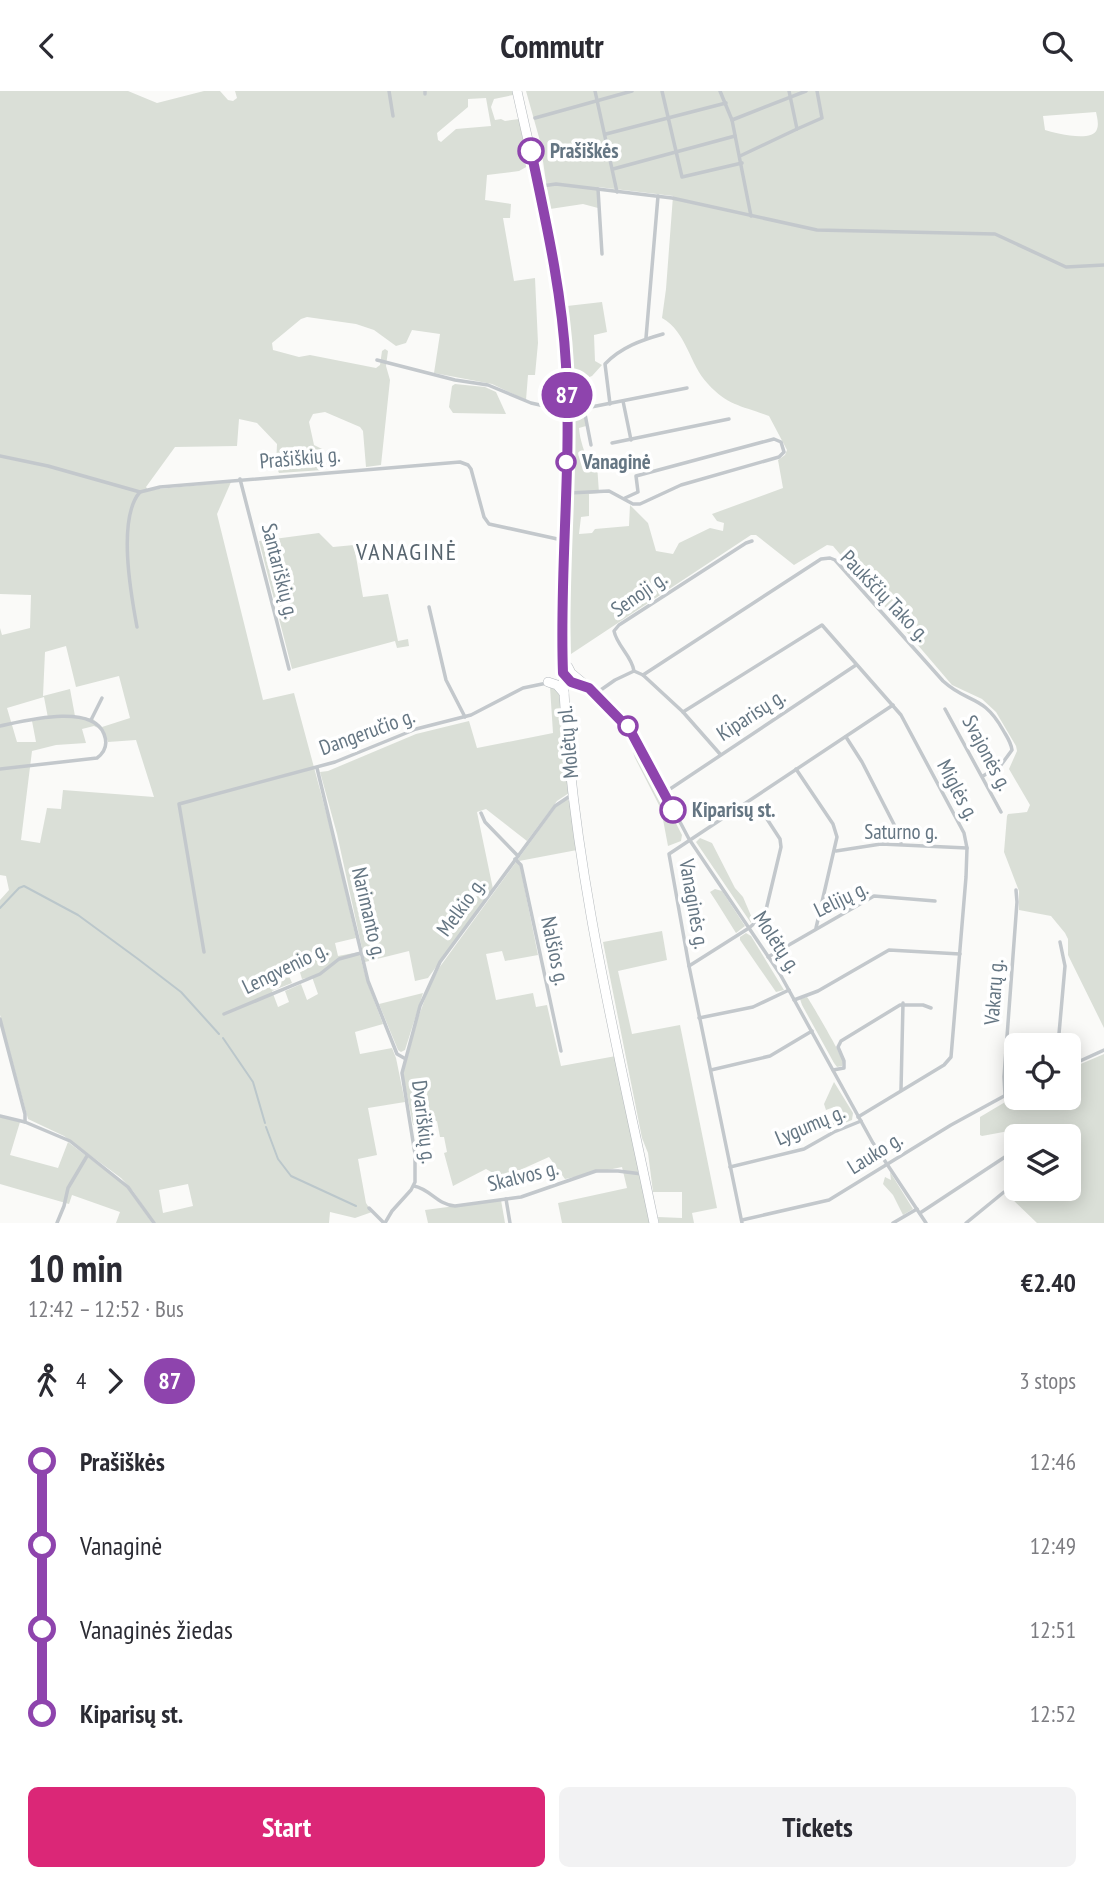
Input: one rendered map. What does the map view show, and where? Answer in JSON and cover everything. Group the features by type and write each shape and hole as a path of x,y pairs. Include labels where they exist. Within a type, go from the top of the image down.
{"highway":[{"name":"Molėtų pl.","path":"519,91 555,244 566,313 569,493 565,680 575,775 590,885 656,1223"},
{"name":"Molėtų pl.","path":"519,91 558,281 565,344 569,411 564,540 565,680 573,794 591,913 656,1223"},
{"path":"548,682 557,685 570,673 586,687"},
{"path":"548,682 565,680 573,687 586,687"}],"street":[{"path":"389,91 393,117"},
{"path":"595,91 617,192"},
{"path":"535,118 632,91"},
{"path":"662,91 682,177 742,163"},
{"path":"720,91 732,120 751,216"},
{"path":"789,91 797,129"},
{"path":"732,120 806,91"},
{"path":"740,156 822,117 817,91"},
{"path":"606,134 726,103"},
{"path":"613,169 735,136"},
{"path":"542,186 556,184 658,196 817,229 995,234 1066,267 1104,265"},
{"path":"598,189 602,254"},
{"path":"646,338 658,196"},
{"path":"610,404 606,364 617,353 646,338 663,334"},
{"path":"377,360 455,380 488,385 531,403 569,411 687,388"},
{"path":"624,401 631,440"},
{"path":"584,409 591,445"},
{"path":"612,443 729,419"},
{"path":"569,493 609,491 633,503 643,503 657,494 681,485 779,457 783,454 780,440 774,439 636,476 638,492 625,498"},
{"name":"Prašiškių g.","path":"0,456 48,466 140,492 160,487 240,479 463,462 471,470 484,517 489,524 564,540"},
{"name":"Santariškių g.","path":"240,479 289,669"},
{"path":"137,627 129,583 129,519 132,504 140,492"},
{"name":"Senoji g.","path":"635,671 615,638 616,627 752,541"},
{"name":"Paukščių Tako g.","path":"643,675 821,559 830,558 835,560 943,681 953,690 974,699 991,711 1012,750 1001,765 982,776"},
{"path":"429,607 446,680 465,717"},
{"name":"Miglės g.","path":"683,712 820,625 893,705 964,833 967,848 951,1057 944,1065 901,1090 860,1119"},
{"name":"Kiparisų g.","path":"664,793 856,665"},
{"path":"586,687 615,680 635,671 643,675 683,712 720,754"},
{"name":"Dangeručio g.","path":"204,952 178,804 345,759 416,729 465,717 523,688 548,682"},
{"name":"Molėtų g.","path":"586,687 630,730 689,839 789,989 860,1119 926,1223"},
{"path":"91,720 102,698"},
{"name":"Vanaginės g.","path":"742,1221 699,1018 669,854 893,705"},
{"name":"Svajonės g.","path":"945,709 1001,812"},
{"path":"0,726 70,716 91,720 100,727 106,739 105,749 97,758 0,769"},
{"path":"846,737 874,785 901,838 901,844"},
{"name":"Narimanto g.","path":"317,767 372,990 397,1054 404,1058"},
{"path":"796,769 835,829 837,837 815,930"},
{"name":"Melkio g.","path":"404,1058 420,1006 434,973 555,806 573,794"},
{"path":"481,813 485,822 516,858"},
{"path":"689,966 749,928 765,914 781,854 781,842 767,819"},
{"name":"Saturno g.","path":"835,851 870,845 901,844 967,848"},
{"name":"Nalšios g.","path":"516,858 521,865 561,1051"},
{"name":"Vakarų g.","path":"1007,1033 1016,890"},
{"name":"Lelijų g.","path":"768,957 874,897 935,901"},
{"path":"1059,1033 1065,966 1060,942"},
{"path":"794,1000 818,991 889,950 960,954"},
{"name":"Lengvenio g.","path":"224,1014 320,974 339,959 361,953"},
{"path":"699,1018 753,1007 789,989"},
{"path":"901,1090 904,1003"},
{"path":"833,1070 844,1068 838,1046 841,1041 904,1003 931,1008"},
{"path":"0,1019 25,1122"},
{"path":"712,1070 770,1056 812,1031"},
{"path":"1081,1061 1104,1050"},
{"name":"Dvariškių g.","path":"385,1223 391,1211 414,1186 415,1154 401,1073 404,1058"},
{"name":"Lauko g.","path":"742,1221 829,1200 1004,1096"},
{"path":"0,1116 62,1136 128,1187 153,1223"},
{"name":"Lygumų g.","path":"730,1167 804,1149 860,1119"},
{"path":"57,1223 68,1188 88,1155"},
{"path":"920,1213 1004,1158"},
{"name":"Skalvos g.","path":"414,1186 426,1190 437,1200 450,1206 534,1193 596,1171 644,1174"},
{"path":"966,1223 1004,1192"},
{"path":"506,1199 510,1223"},
{"path":"369,1208 385,1223"},
{"path":"893,1223 917,1209"}],"shaded area":[{"path":"0,91 128,91 157,103 204,91 220,91 228,100 233,101 237,98 235,91 514,91 513,95 494,99 491,107 495,120 519,119 528,166 519,171 487,175 485,200 511,204 510,218 503,218 514,281 535,278 538,343 535,375 528,375 526,400 492,384 434,373 440,334 412,330 406,343 396,346 374,330 356,324 307,317 272,343 273,350 299,357 310,355 376,368 380,365 382,351 388,351 386,366 390,380 381,465 366,467 363,431 360,427 325,412 313,414 309,422 314,445 322,449 323,470 279,473 276,466 277,444 257,423 239,419 237,446 175,447 146,487 148,490 231,482 217,514 263,700 294,693 333,838 356,938 335,943 338,956 359,952 383,1024 355,1032 360,1054 392,1048 405,1102 368,1108 377,1155 358,1159 366,1203 372,1212 355,1218 330,1212 329,1223 155,1223 121,1178 64,1136 28,1119 0,1015 0,900 9,890 6,876 0,875 0,628 2,635 30,628 31,595 0,594","holes":["486,98 491,126 456,129 441,142 438,140 437,133 468,107 468,99","66,646 76,687 119,676 130,718 102,727 93,719 75,716 70,689 43,696 45,652","44,697 48,718 32,721 36,742 17,742 7,708","94,726 104,731 108,742 136,740 154,797 63,790 61,809 47,808 40,843 21,840 32,751 56,745 86,743 82,729","298,966 302,979 312,977 318,994 307,1000 301,984 285,991 289,1002 278,1007 272,991 292,983 287,971","188,1184 193,1206 163,1213 159,1190"]},
{"path":"526,91 1104,91 1104,1028 1068,955 1068,939 1065,933 1051,916 1019,910 1019,891 1004,852 1008,814 1027,812 1030,805 1009,769 1017,751 1016,746 996,712 982,699 952,685 833,546 827,545 794,565 756,535 751,535 571,654 573,437 567,306 602,302 607,332 594,335 595,361 602,365 592,376 577,382 579,408 585,414 586,426 579,428 580,438 588,464 597,464 599,493 589,494 589,516 581,517 579,534 592,533 595,529 629,526 630,505 648,523 656,551 673,554 679,543 710,528 723,531 724,523 717,521 712,514 783,488 778,460 787,450 769,416 729,401 708,384 677,331 662,318 673,196 598,187 598,208 583,204 550,209 540,141","holes":["1096,112 1098,123 1094,133 1073,136 1045,130 1043,116"]},
{"path":"452,386 485,387 496,392 506,414 453,413 449,407"},
{"path":"319,533 333,547 354,545 363,597 388,594 398,641 408,639 409,646 397,648 395,641 292,669 259,541"},
{"path":"550,687 559,691 569,793 557,801 527,841 486,809 477,812 493,889 428,978 415,981 409,951 365,962 337,834 320,772 416,734 469,721 477,748 553,733"},
{"path":"638,749 682,835 681,841 668,846 661,809 633,752"},
{"path":"567,799 570,802 577,850 519,861 538,955 505,961 502,951 486,954 496,1000 533,993 536,1007 547,1005 561,1066 616,1056 650,1223 562,1223 558,1203 627,1188 622,1167 565,1179 549,1157 509,1175 499,1185 493,1173 486,1169 453,1186 444,1153 447,1152 444,1137 440,1137 437,1121 413,1125 403,1074 418,1018 439,968 556,807"},
{"path":"700,838 712,843 735,888 743,897 752,918 751,923 696,842"},
{"path":"715,889 722,891 745,926 736,933 710,892"},
{"path":"662,931 667,960 618,971 632,1034 680,1025 717,1208 692,1213 694,1223 659,1223 658,1217 682,1218 682,1192 653,1192 648,1153 642,1138 603,942"},
{"path":"746,933 751,936 784,990 776,992 740,940"},
{"path":"423,993 405,1050 401,1052 379,1004"},
{"path":"807,997 841,1057 842,1066 837,1067 834,1063 802,1005 800,999"},
{"path":"1104,1054 1104,1223 1037,1223 1014,1201 1081,1201 1081,1124 1004,1124 1004,1132 982,1136 980,1117 1004,1103 1004,1110 1081,1110 1081,1064"},
{"path":"834,1082 853,1113 852,1120 832,1128 826,1121 826,1113 833,1116 838,1114 838,1111 834,1107 826,1110 824,1104"},
{"path":"0,1117 20,1122 10,1155 58,1168 68,1142 126,1186 152,1223 116,1223 120,1212 72,1195 69,1204 0,1184"},
{"path":"890,1172 913,1209 903,1215 893,1195 883,1184 885,1177 891,1180"},
{"path":"501,1200 505,1223 428,1223 425,1210"}],"waterway":[{"path":"0,908 24,886 78,915 181,992 219,1034"},
{"path":"223,1038 253,1082 265,1123"},
{"path":"266,1127 278,1159 291,1176 356,1206"}],"bus line":[{"name":"87","path":"531,151 556,270 565,344 567,411 563,673 571,682 589,688 626,724 638,741 673,810"}],"place":[{"name":"Prašiškės","path":"531,151"},
{"name":"Vanaginė","path":"566,462"},
{"name":"Kiparisų st.","path":"673,810"}],"district":[{"name":"VANAGINĖ","path":"407,552"}]}
